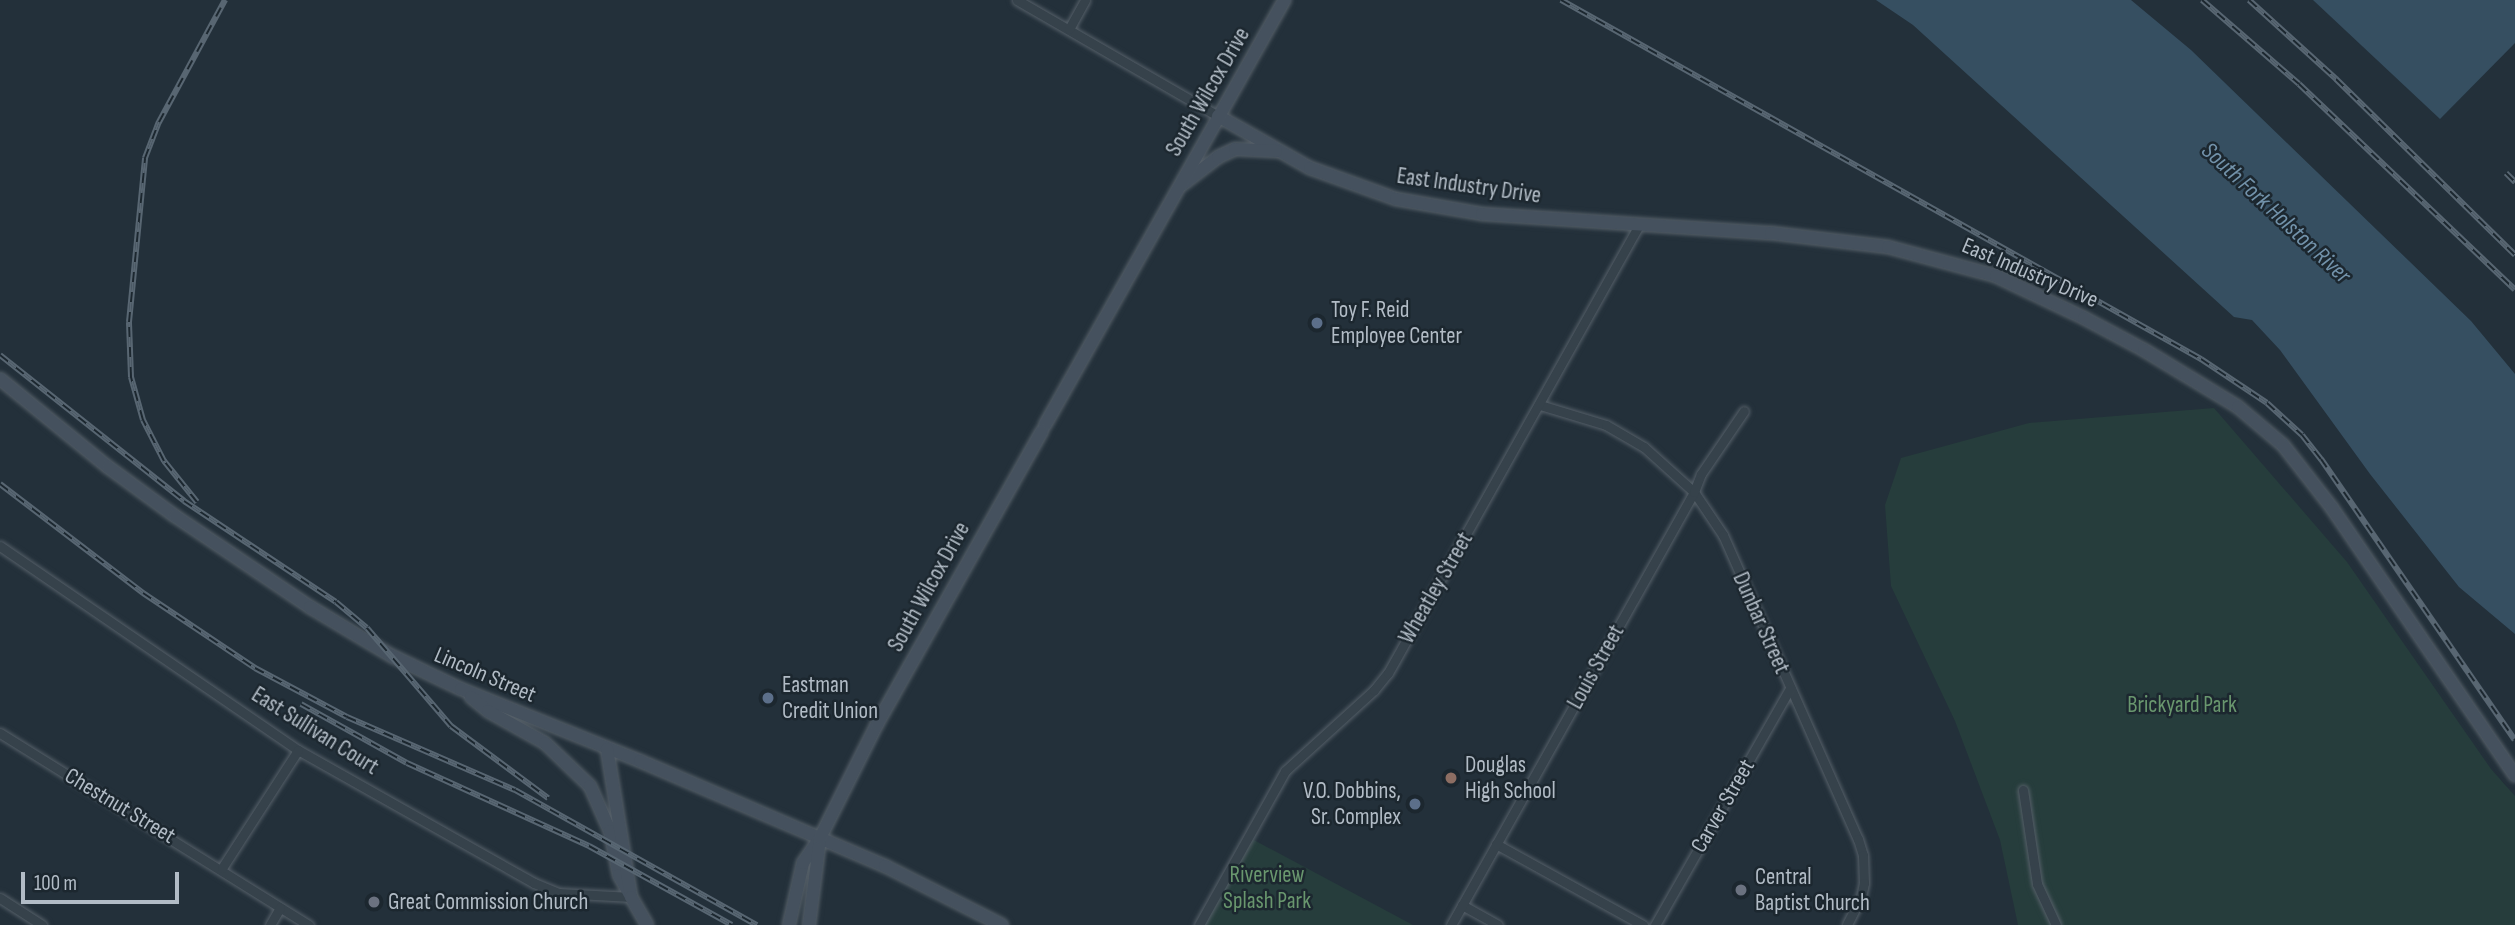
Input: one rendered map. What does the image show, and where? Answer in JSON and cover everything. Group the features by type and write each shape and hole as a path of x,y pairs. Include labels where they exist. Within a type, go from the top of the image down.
{"main road":[{"name":"South Wilcox Drive","path":"809,925 820,838 877,724 1284,0"},
{"name":"East Industry Drive","path":"1218,116 1282,152 1353,186 1396,199 1482,214 1835,239 1888,247 1963,265 2028,290 2084,318 2218,394 2262,426 2297,461 2515,775"},
{"path":"1177,188 1218,156 1235,149 1282,152"},
{"name":"Lincoln Street","path":"0,379 108,467 240,560 392,656 461,690 820,838 935,889 1002,925"},
{"path":"461,690 488,711 545,743 590,786 606,819 619,875 648,925"},
{"path":"607,749 631,897"},
{"path":"789,925 803,863 820,838"}],"street":[{"path":"1017,0 1218,116"},
{"path":"1069,29 1086,0"},
{"name":"Wheatley Street","path":"1199,925 1285,771 1374,690 1388,673 1639,225"},
{"name":"Dunbar Street","path":"1540,405 1581,416 1626,436 1664,463 1695,492 1723,535 1863,855 1861,897 1847,925"},
{"name":"Louis Street","path":"1451,925 1695,492 1701,474 1744,411"},
{"name":"East Sullivan Court","path":"0,546 298,750 534,883 559,893 631,897"},
{"name":"Carver Street","path":"1655,925 1790,688"},
{"name":"Chestnut Street","path":"0,733 222,868 279,908 309,925"},
{"path":"222,868 298,750"},
{"path":"2023,790 2037,884 2056,925"},
{"path":"1496,844 1643,925"},
{"path":"0,898 42,925"},
{"path":"1462,905 1498,925"},
{"path":"270,925 279,908"}],"green space":[{"name":"Brickyard Park","path":"2214,408 2347,562 2491,769 2515,796 2515,925 2018,925 2000,840 1955,721 1891,586 1885,505 1901,458 2029,423"},
{"name":"Riverview Splash Park","path":"1252,839 1413,925 1205,925"}],"water":[{"name":"South Fork Holston River","path":"1876,0 2131,0 2191,50 2471,321 2515,374 2515,634 2459,587 2370,474 2280,350 2252,320 2234,317 1913,25"},
{"path":"2313,0 2515,0 2515,43 2440,119"}],"railway":[{"path":"197,502 164,461 143,420 131,377 129,322 145,158 159,122 225,0"},
{"path":"1561,0 2201,359 2267,403 2302,435 2321,459 2515,740"},
{"path":"2202,0 2299,84 2515,290"},
{"path":"2249,0 2336,79 2515,255"},
{"path":"2506,173 2515,182"},
{"path":"0,355 184,501 336,602 367,628 451,726 548,798"},
{"path":"0,484 143,593 255,668 347,717 515,790 757,925"},
{"path":"301,704 407,763 589,846 732,925"}],"place":[{"name":"Toy F. Reid Employee Center","path":"1317,323"},
{"name":"Eastman Credit Union","path":"768,698"},
{"name":"Douglas High School","path":"1451,778"},
{"name":"V.O. Dobbins, Sr. Complex","path":"1415,804"},
{"name":"Central Baptist Church","path":"1741,890"},
{"name":"Great Commission Church","path":"374,902"}]}
